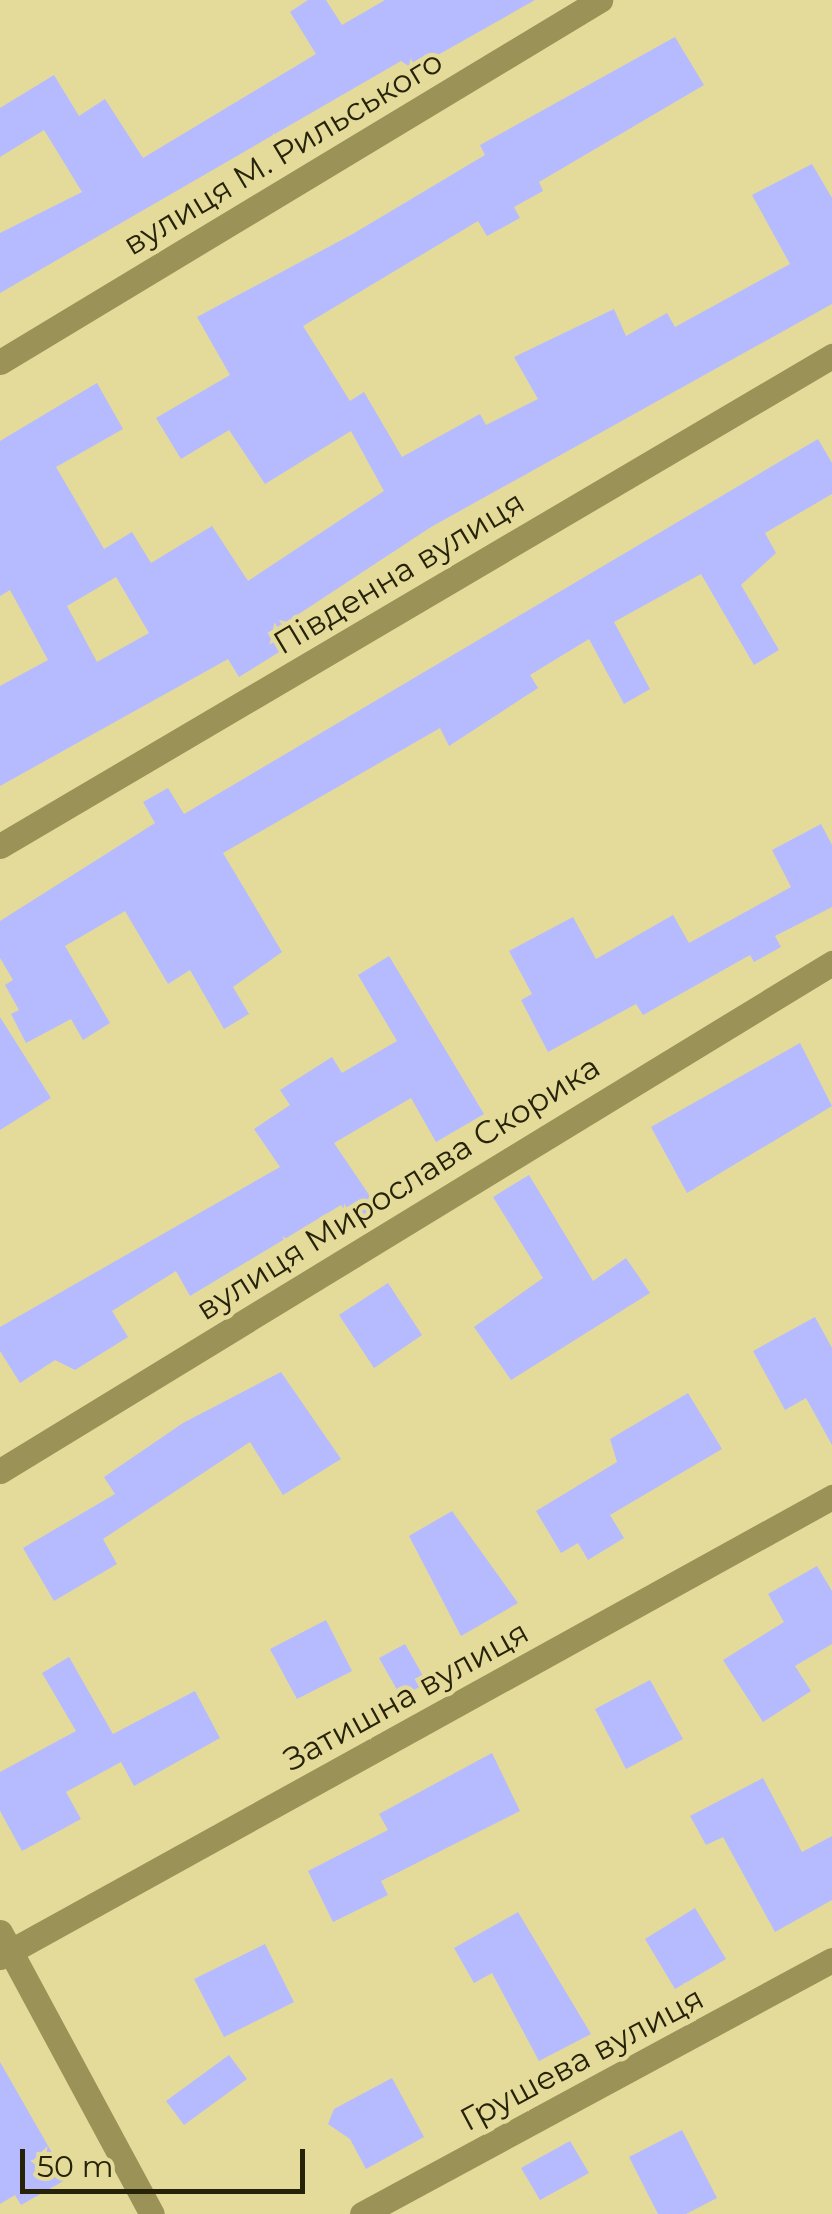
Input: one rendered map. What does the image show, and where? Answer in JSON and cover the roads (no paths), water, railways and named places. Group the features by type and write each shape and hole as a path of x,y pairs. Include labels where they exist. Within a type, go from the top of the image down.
{"street":[{"name":"вулиця М. Рильського","path":"0,362 600,0"},
{"name":"Південна вулиця","path":"0,846 832,356"},
{"name":"вулиця Мирослава Скорика","path":"0,1471 832,963"},
{"name":"Затишна вулиця","path":"4,1947 832,1497"},
{"path":"4,1947 152,2214"},
{"name":"Грушева вулиця","path":"362,2214 832,1960"}]}
